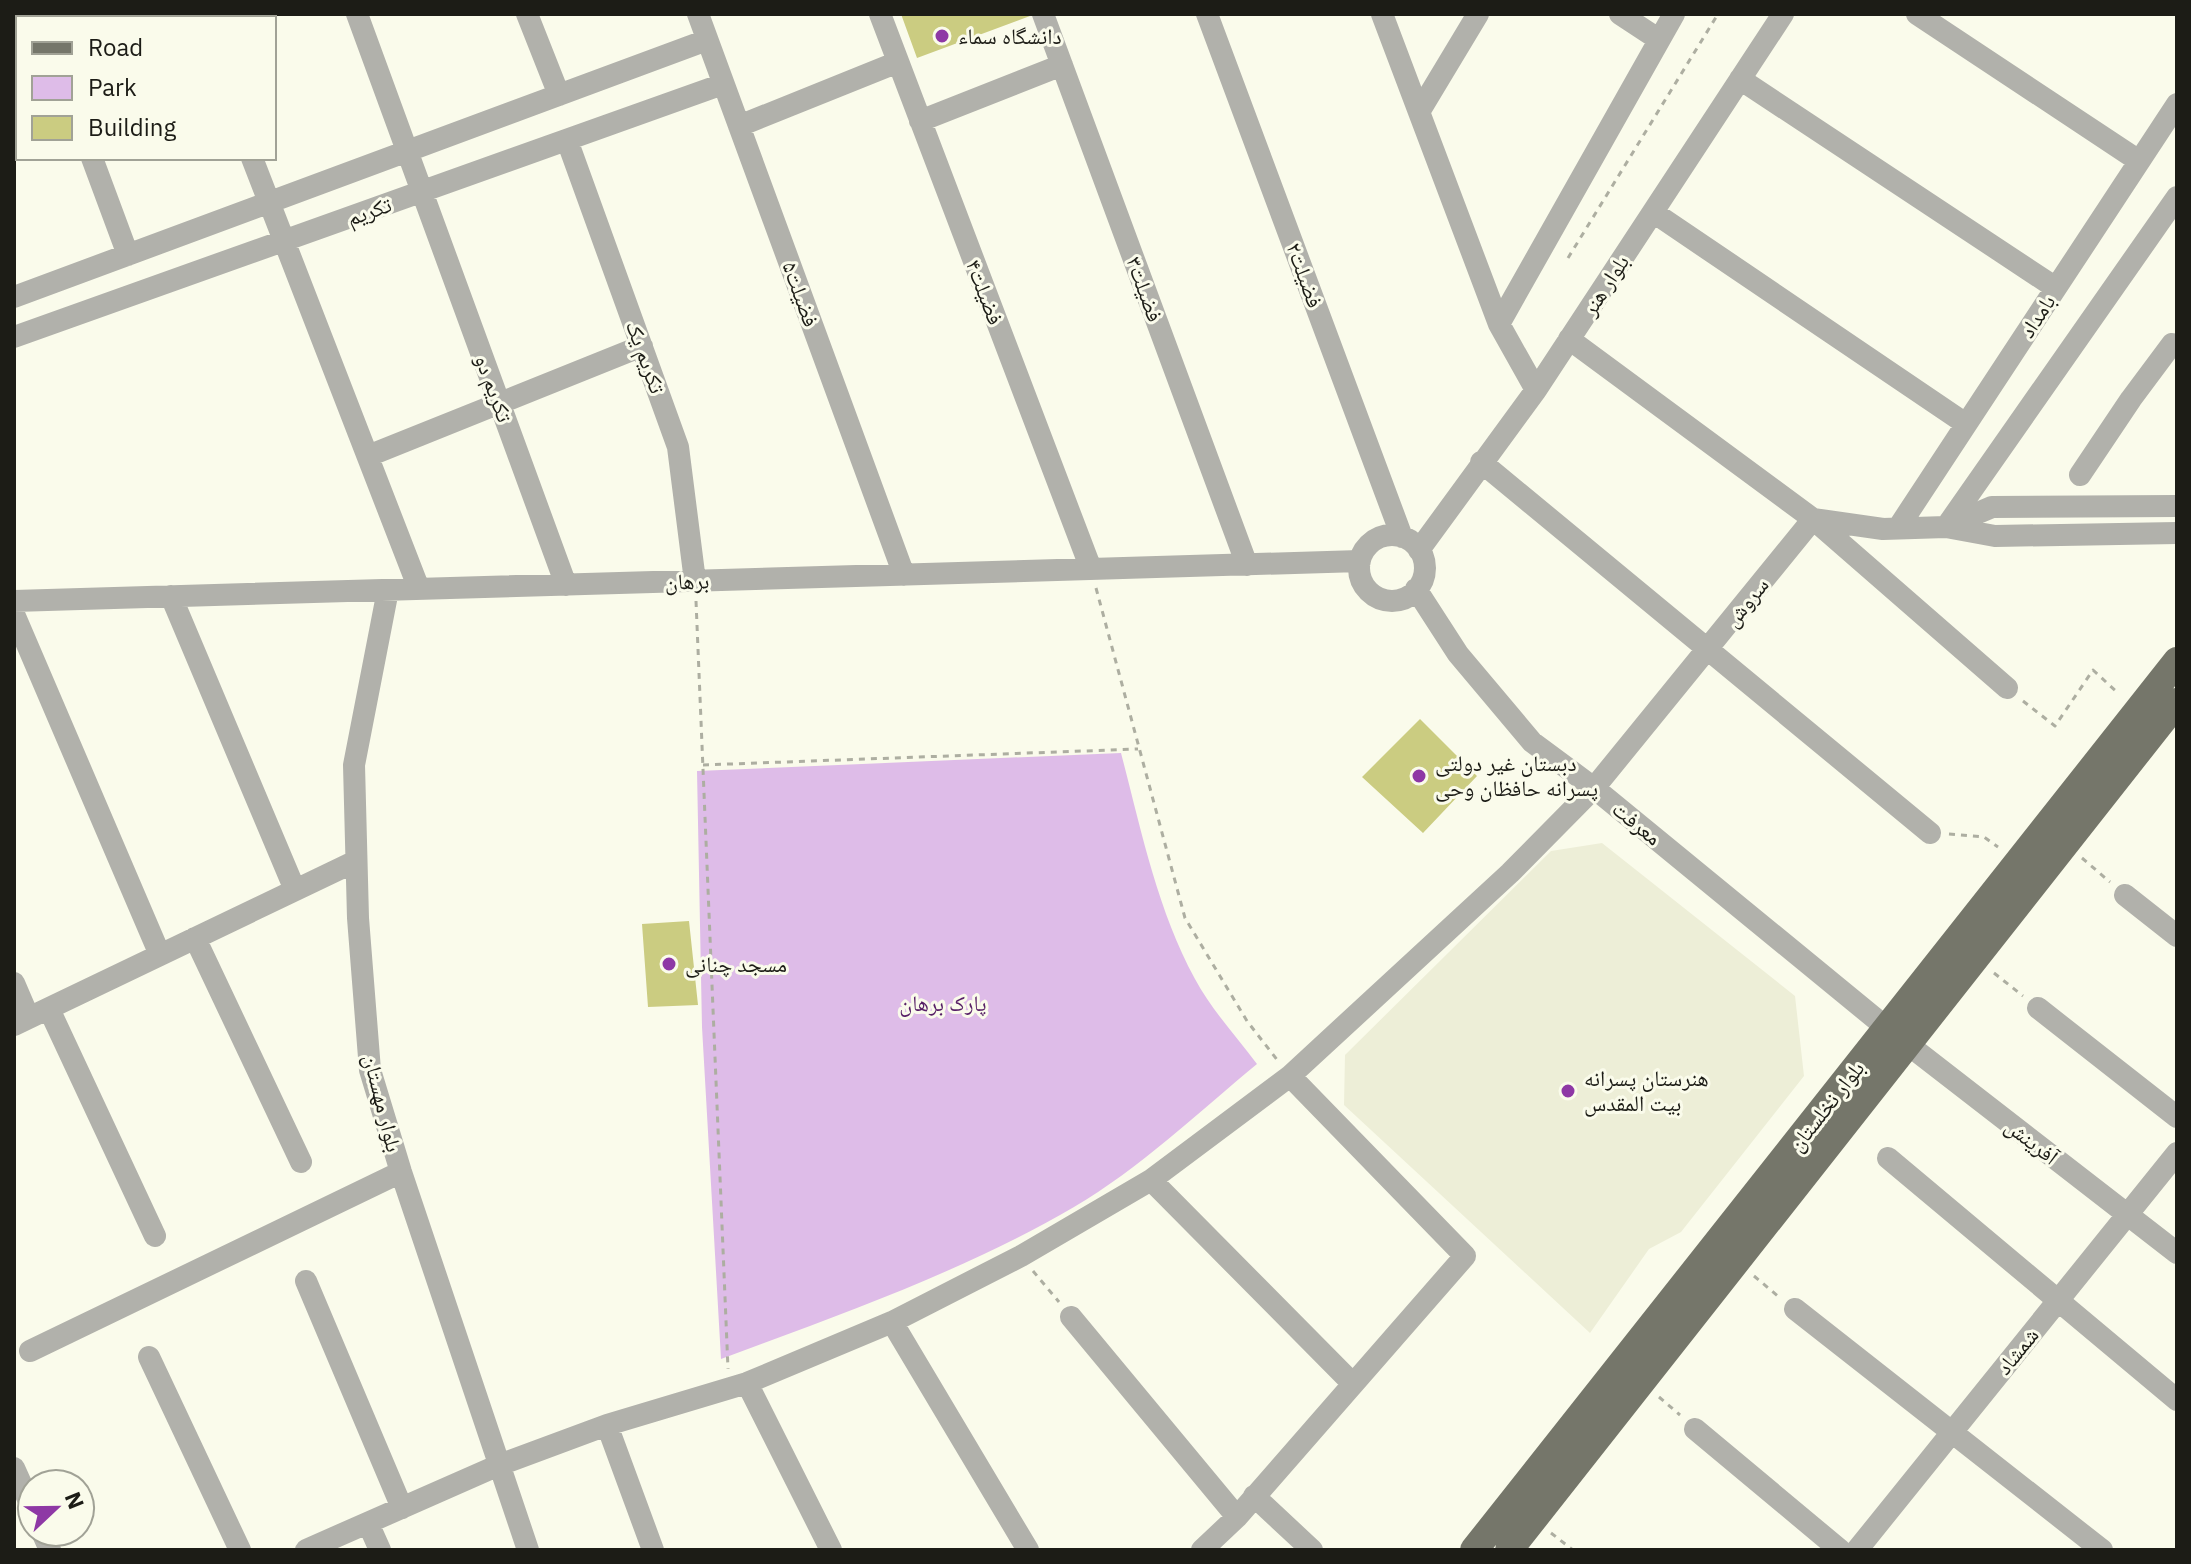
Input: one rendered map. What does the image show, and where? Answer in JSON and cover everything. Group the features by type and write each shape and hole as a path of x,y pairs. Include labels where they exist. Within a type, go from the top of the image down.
{"main road":[{"name":"بلوار نخلستان","path":"1509,1550 1737,1262 2019,862 2177,661"},
{"name":"بلوار نخلستان","path":"1474,1550 1898,1037 1976,958 2177,702"}],"street":[{"name":"تکریم دو","path":"357,14 566,585"},
{"path":"527,14 559,95"},
{"name":"فضیلت۵","path":"698,14 904,575"},
{"name":"فضیلت۴","path":"880,14 1091,569"},
{"name":"فضیلت۲","path":"1207,14 1411,543"},
{"path":"1382,14 1499,324 1536,390"},
{"path":"1419,112 1478,14"},
{"path":"1620,14 1658,39"},
{"path":"1499,324 1674,14"},
{"name":"بلوار هنر","path":"1411,543 1481,462 1536,390 1783,14"},
{"path":"1917,14 2139,161"},
{"name":"فضیلت۳","path":"1046,15 1247,565"},
{"name":"تکریم","path":"14,297 707,40"},
{"path":"739,126 898,62"},
{"path":"920,121 1062,65"},
{"path":"1740,79 2056,288"},
{"name":"تکریم","path":"14,337 723,84"},
{"name":"بامداد","path":"1898,528 2177,104"},
{"name":"تکریم یک","path":"567,140 678,447 695,581"},
{"path":"93,160 128,255"},
{"path":"253,160 419,589"},
{"name":"بامداد","path":"1946,527 2177,197"},
{"path":"1653,212 1966,424"},
{"path":"1569,339 1813,519 2007,688"},
{"path":"2080,475 2131,399 2175,342"},
{"path":"368,456 642,346"},
{"path":"1481,462 1930,833"},
{"path":"1946,527 1992,507 2177,506"},
{"path":"1813,519 1883,529 1946,527 1995,536 2177,533"},
{"name":"سروش","path":"306,1550 499,1465 607,1425 738,1386 892,1322 1021,1256 1151,1180 1290,1076 1510,873 1594,788 1813,519"},
{"path":"1381,537 1411,543 1425,566 1423,581 1408,597 1398,601 1377,598 1362,582 1360,561 1364,551 1381,537"},
{"name":"برهان","path":"14,601 1360,561"},
{"name":"معرفت","path":"1416,589 1458,654 1532,742 1594,788 1898,1037"},
{"name":"بلوار مهستان","path":"388,590 354,765 358,918 370,1070 401,1172 528,1550"},
{"path":"171,596 295,890"},
{"path":"14,614 160,955"},
{"path":"31,1017 356,861"},
{"path":"2125,895 2177,936"},
{"path":"195,938 301,1162"},
{"path":"14,983 155,1236"},
{"path":"2038,1008 2177,1117"},
{"name":"آفرینش","path":"1898,1037 2177,1253"},
{"path":"1202,1550 1237,1517 1465,1256 1290,1076"},
{"name":"شمشاد","path":"1857,1550 2177,1153"},
{"path":"1888,1158 2177,1400"},
{"path":"30,1351 401,1172"},
{"path":"1151,1180 1353,1384"},
{"path":"306,1281 402,1508"},
{"path":"1795,1309 2102,1550"},
{"path":"1071,1317 1237,1517"},
{"path":"892,1322 1028,1550"},
{"path":"149,1357 240,1550"},
{"path":"738,1386 831,1550"},
{"path":"607,1425 653,1550"},
{"path":"1695,1429 1840,1550"},
{"path":"1254,1496 1312,1550"},
{"path":"368,1523 380,1550"}],"path":[{"path":"1568,258 1718,14"},
{"path":"1091,569 1185,918 1247,1021 1290,1076"},
{"path":"695,581 738,1386"},
{"path":"2007,688 2055,726 2093,670 2138,710"},
{"path":"703,765 1139,749"},
{"path":"1930,833 1984,837 2019,862"},
{"path":"2066,844 2125,895"},
{"path":"1976,958 2038,1008"},
{"path":"1021,1256 1071,1317"},
{"path":"1737,1262 1795,1309"},
{"path":"1642,1382 1695,1429"},
{"path":"1534,1519 1573,1550"}],"shaded area":[{"name":"هنرستان پسرانه بیت المقدس","path":"1602,843 1795,996 1804,1076 1681,1232 1649,1249 1590,1333 1344,1105 1345,1055 1551,851"}],"green space":[{"name":"پارک برهان","path":"1121,753 1151,868 1170,925 1208,1001 1257,1064 1122,1175 1074,1207 945,1272 721,1359 702,1027 697,771"}],"building":[{"name":"دانشگاه سماء","path":"901,14 1029,14 1030,16 917,58"},
{"name":"دبستان غیر دولتی پسرانه حافظان وحی","path":"1420,719 1477,776 1423,833 1362,777"},
{"name":"مسجد چنانی","path":"689,921 698,1005 648,1007 642,924"}],"place":[{"name":"دانشگاه سماء","path":"942,36"},
{"name":"دبستان غیر دولتی پسرانه حافظان وحی","path":"1419,776"},
{"name":"مسجد چنانی","path":"669,964"},
{"name":"هنرستان پسرانه بیت المقدس","path":"1568,1091"}]}
